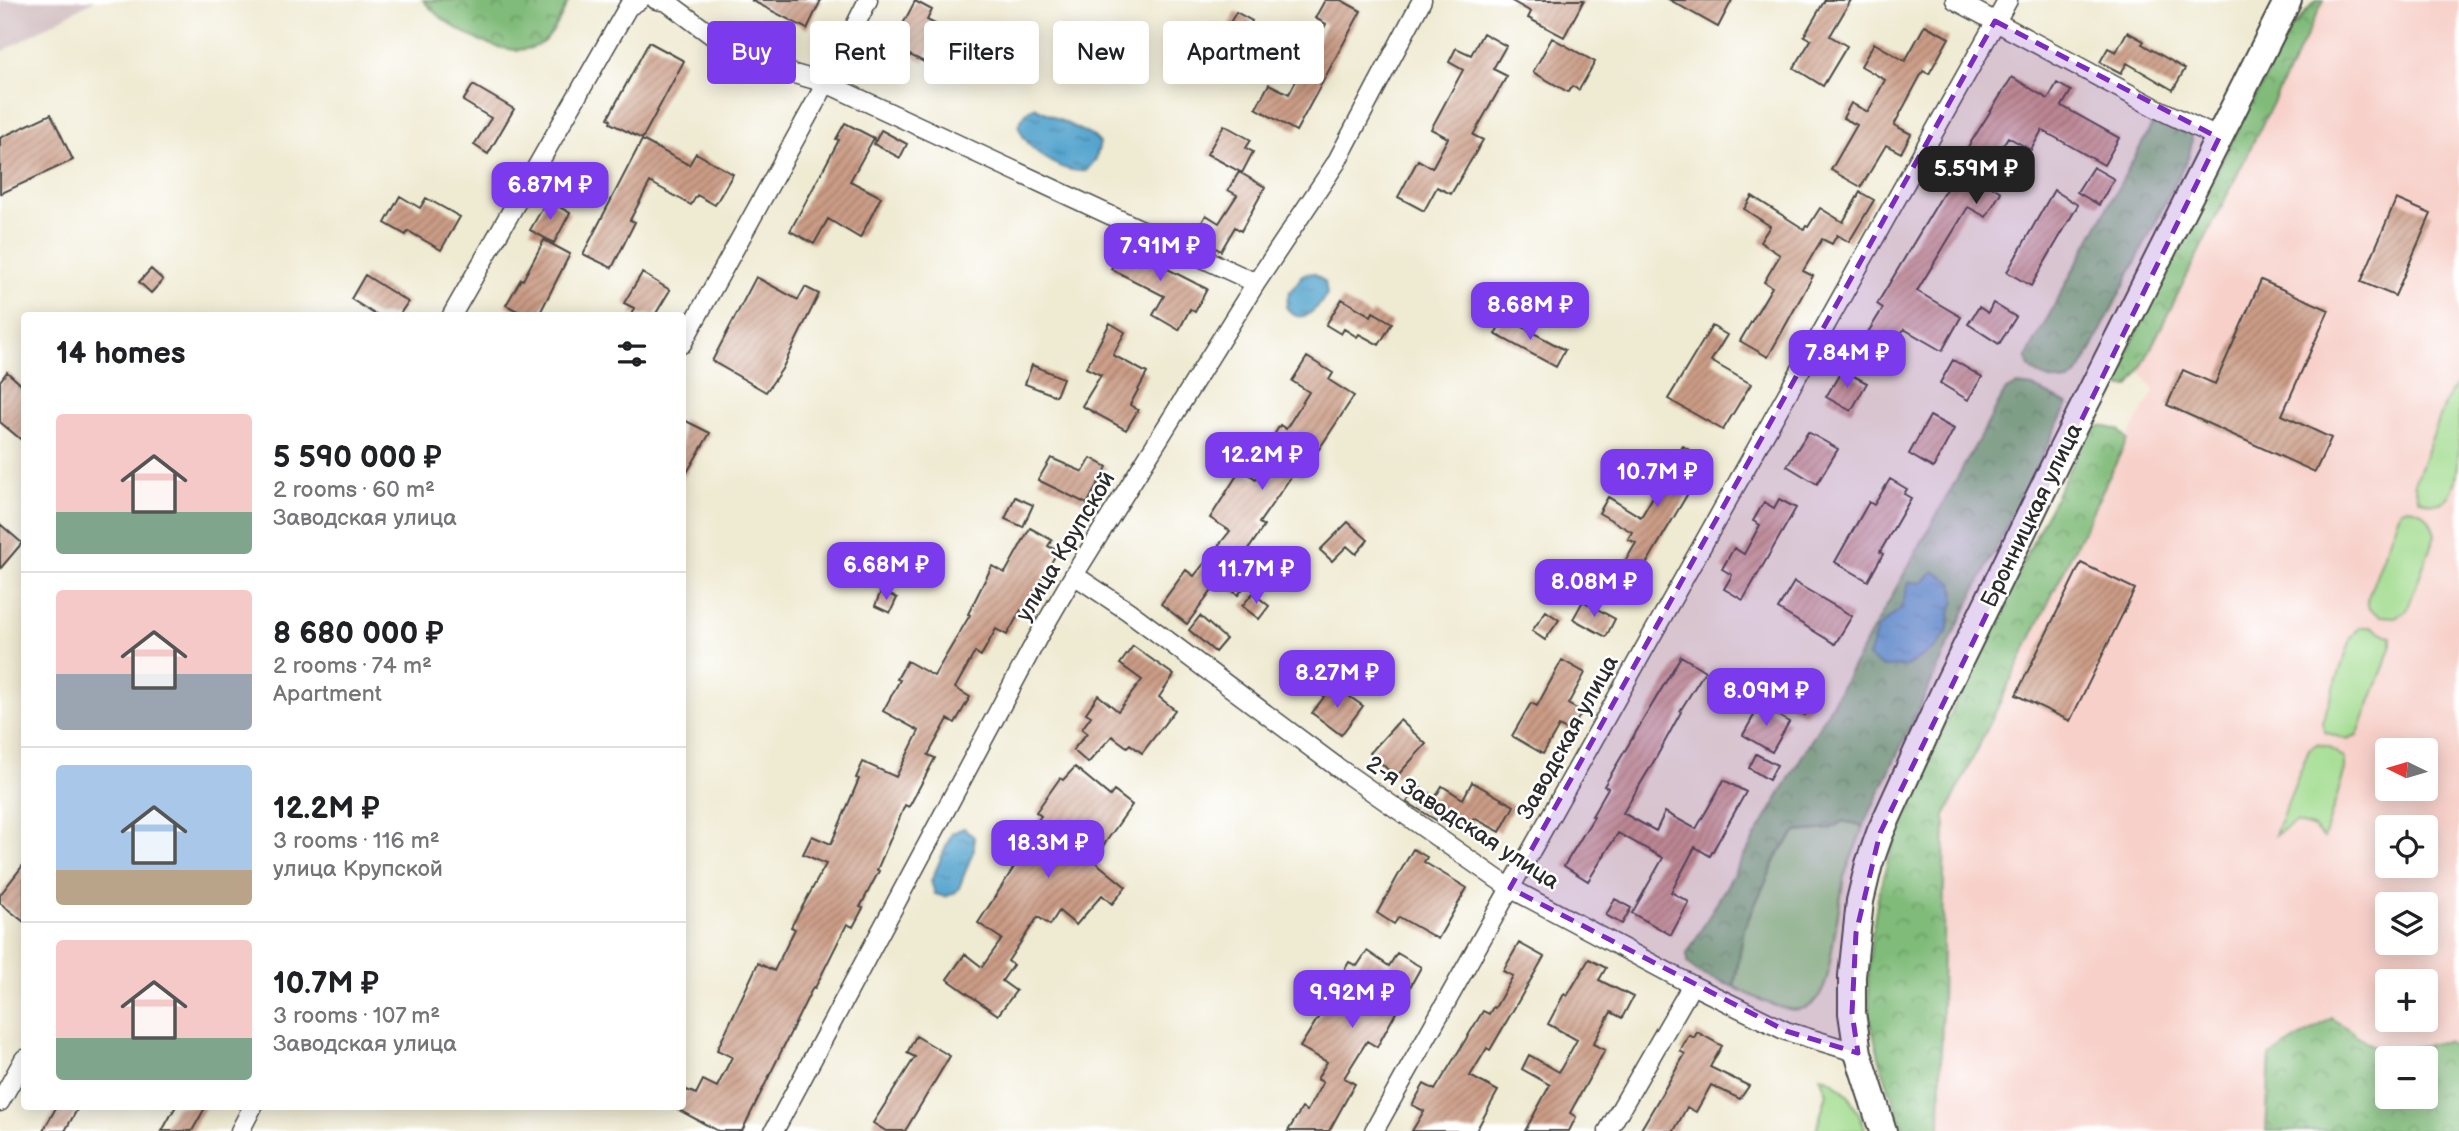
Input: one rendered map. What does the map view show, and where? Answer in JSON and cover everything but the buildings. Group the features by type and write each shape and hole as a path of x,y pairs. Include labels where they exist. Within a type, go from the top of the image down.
{"main road":[{"name":"Бронницкая улица","path":"1884,1131 1858,1053 1852,1013 1856,933 1865,882 1880,833 1948,684 2288,0"}],"street":[{"path":"454,312 628,7 640,0"},
{"path":"656,0 667,2 745,60 810,78"},
{"path":"857,21 868,0"},
{"name":"улица Крупской","path":"775,1131 1074,575 1256,283 1336,163 1422,0"},
{"path":"1955,0 2156,108 2219,138"},
{"name":"Заводская улица","path":"1374,1131 2008,0"},
{"path":"686,337 825,84"},
{"path":"828,84 1256,283"},
{"name":"2-я Заводская улица","path":"1074,575 1128,611 1337,767 1510,888 1692,985 1786,1031 1858,1053"},
{"path":"1608,1131 1692,985"},
{"path":"0,1102 21,1064"},
{"path":"240,1131 251,1110"}],"highlighted area":[{"path":"1995,21 2219,138 1880,833 1856,933 1852,1013 1858,1053 1786,1031 1510,888"}],"shaded area":[{"path":"0,0 94,0 0,53"},
{"path":"2324,0 2459,0 2459,1131 1939,1131 1945,816 2127,440 2154,391 2140,370"}],"green space":[{"path":"423,0 569,0 555,28 543,42 514,50 496,47 461,31"},
{"path":"2317,0 2324,0 2140,370 2129,387 2122,387 2116,383 2116,375 2217,169 2292,27"},
{"path":"2162,118 2191,133 2189,156 2081,370 2068,381 2042,376 2029,367 2027,356 2153,123"},
{"path":"2459,383 2457,475 2449,496 2442,502 2432,503 2419,499 2414,483 2450,392"},
{"path":"2017,385 2033,387 2068,404 1958,625 1863,827 1843,821 1830,829 1796,832 1780,851 1744,928 1734,987 1700,974 1687,963 1687,954 1823,720 2006,390","holes":["1955,601 1947,632 1877,629 1901,608"]},
{"path":"2095,427 2119,430 2127,440 1945,816 1940,1131 1905,1131 1879,1058 1869,1001 1872,939 1882,880 1916,789 2030,547 2088,433"},
{"path":"2408,508 2427,516 2435,535 2407,610 2395,617 2381,616 2369,609 2367,600 2401,510"},
{"path":"2360,627 2371,627 2391,637 2391,648 2357,736 2347,740 2325,732 2322,722 2352,636"},
{"path":"2317,744 2329,747 2345,759 2345,770 2324,838 2312,827 2296,822 2275,835 2309,749"},
{"path":"1843,821 1863,827 1844,877 1828,974 1822,992 1813,1003 1803,1009 1790,1009 1763,1001 1734,987 1744,928 1780,851 1796,832 1830,829"},
{"path":"2332,1018 2375,1048 2375,1109 2438,1109 2438,1046 2420,1046 2447,1041 2459,1052 2459,1131 2266,1131 2270,1056"},
{"path":"1820,1076 1844,1090 1866,1131 1816,1131 1827,1093"}],"water":[{"path":"1034,107 1094,137 1100,143 1096,159 1086,171 1066,169 1046,158 1028,143 1018,125"},
{"path":"1314,273 1325,282 1327,294 1313,311 1297,316 1286,307 1289,293 1304,274"},
{"path":"1934,571 1953,583 1955,601 1947,633 1935,648 1906,666 1883,667 1868,657 1877,629 1901,608 1909,582 1922,583"},
{"path":"964,828 974,837 974,849 959,888 945,897 935,894 931,881 952,833"}]}
